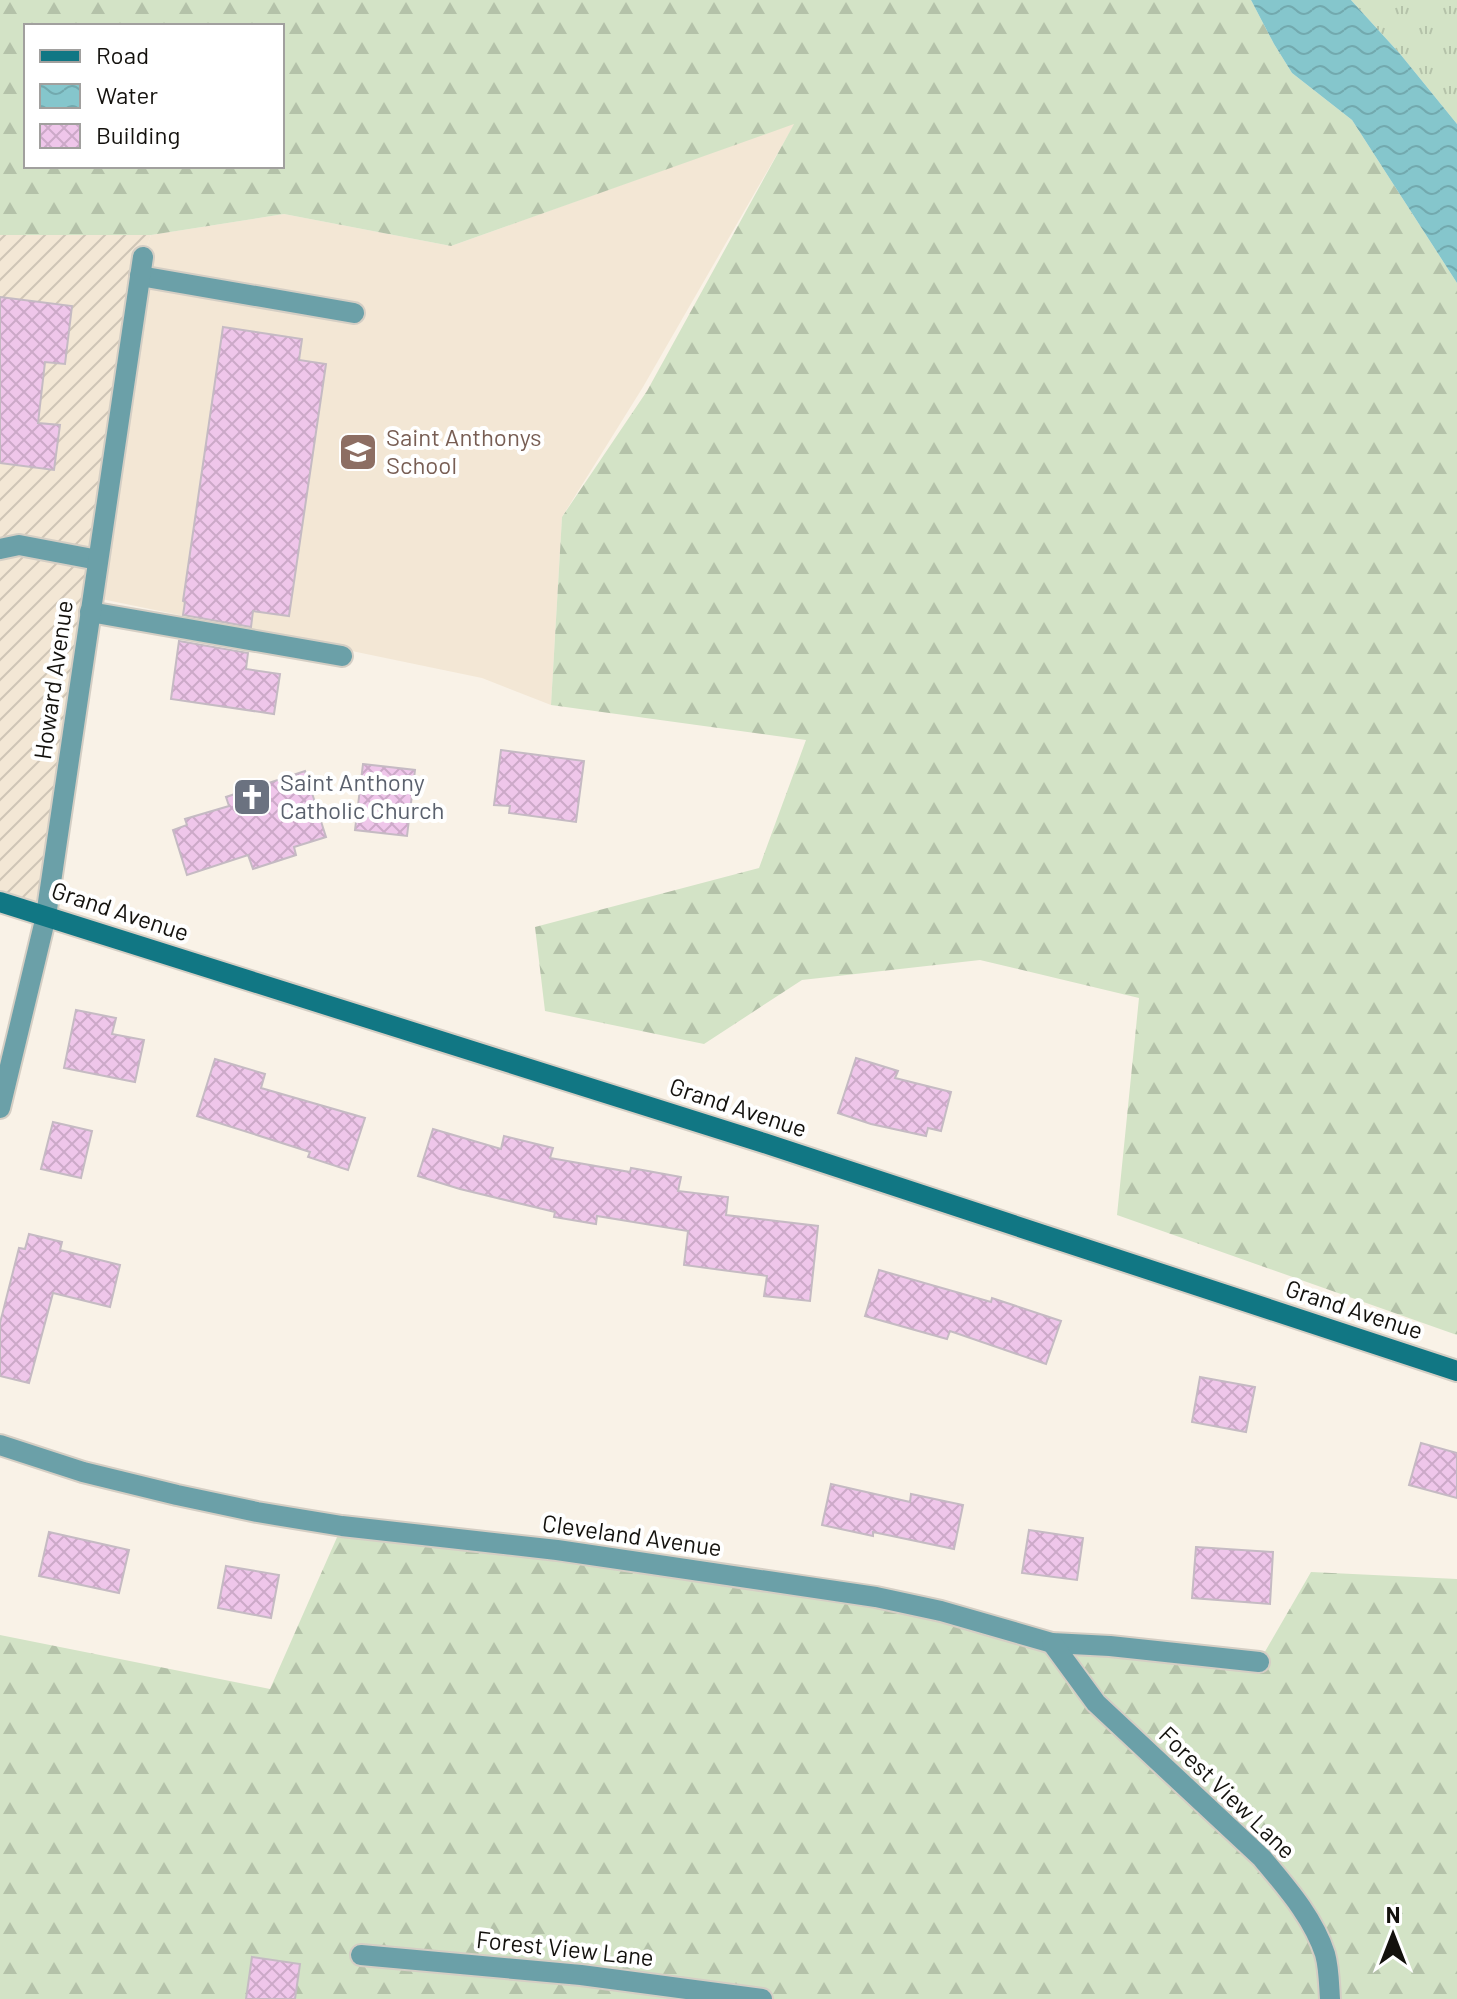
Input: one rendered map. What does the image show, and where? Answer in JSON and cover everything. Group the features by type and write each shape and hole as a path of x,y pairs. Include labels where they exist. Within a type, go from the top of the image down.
{"street":[{"name":"Howard Avenue","path":"0,1108 46,916 142,267 354,313"},
{"path":"0,549 19,545 98,560"},
{"path":"90,612 342,656"},
{"name":"Grand Avenue","path":"0,902 764,1143 1457,1371"},
{"name":"Cleveland Avenue","path":"0,1445 83,1472 257,1512 342,1526 557,1550 876,1597 941,1611 1052,1643 1259,1662"},
{"name":"Forest View Lane","path":"1052,1643 1096,1703 1262,1858 1275,1874 1316,1932 1326,1957 1330,1999"},
{"name":"Forest View Lane","path":"361,1955 581,1975 762,1999"}],"shaded area":[{"name":"Saint Anthonys School","path":"795,123 643,387 562,517 551,705 482,678 92,597 143,257 151,235 284,214 451,246"},
{"path":"0,235 151,235 143,257 46,916 0,902"}],"green space":[{"path":"0,0 1251,0 1292,73 1352,120 1457,283 1457,1335 1117,1215 1139,998 980,960 802,980 704,1044 545,1011 535,927 759,868 806,740 551,705 562,517 647,391 794,124 451,246 284,214 151,235 0,235"},
{"path":"1351,0 1457,0 1457,124 1401,55"},
{"path":"342,1526 876,1597 1052,1643 1259,1662 1311,1572 1457,1579 1457,1999 0,1999 0,1635 270,1689"}],"water":[{"path":"1251,0 1351,0 1457,124 1457,283 1352,120 1292,73"}],"building":[{"path":"0,297 72,306 65,364 45,362 38,423 60,425 54,470 0,463"},
{"path":"223,327 302,339 299,360 326,364 289,616 253,611 251,627 183,615"},
{"path":"179,641 248,653 246,669 280,674 274,714 171,699"},
{"path":"501,750 584,761 576,822 509,813 510,806 494,805"},
{"path":"363,764 415,770 407,836 355,830"},
{"path":"305,771 326,837 294,847 296,855 253,869 248,855 187,875 173,830 187,825 185,819 229,806 226,797"},
{"path":"76,1010 116,1018 112,1034 144,1040 135,1082 64,1068"},
{"path":"856,1058 898,1071 895,1078 951,1092 941,1131 928,1128 926,1136 838,1113"},
{"path":"215,1059 265,1074 261,1088 365,1118 348,1170 308,1157 310,1152 197,1116"},
{"path":"53,1122 92,1131 81,1178 41,1169"},
{"path":"433,1129 501,1149 504,1136 553,1148 550,1158 681,1177 678,1191 728,1197 726,1215 818,1226 810,1301 764,1296 767,1276 684,1265 688,1231 597,1216 596,1224 554,1217 555,1212 418,1176"},
{"path":"29,1234 62,1242 60,1250 120,1265 110,1307 53,1293 29,1383 0,1376 0,1323 19,1248 25,1249"},
{"path":"879,1270 991,1302 992,1298 1061,1321 1046,1364 950,1331 947,1339 865,1316"},
{"path":"1200,1377 1255,1387 1246,1432 1192,1422"},
{"path":"1421,1443 1457,1453 1457,1498 1409,1485"},
{"path":"831,1484 910,1502 911,1494 963,1505 954,1549 822,1525"},
{"path":"1029,1530 1083,1538 1077,1580 1022,1573"},
{"path":"49,1532 129,1550 119,1593 39,1576"},
{"path":"1196,1547 1273,1552 1270,1604 1192,1598"},
{"path":"226,1566 279,1575 271,1618 218,1608"},
{"path":"252,1957 300,1964 295,1999 246,1999"}],"place":[{"name":"Saint Anthonys School","path":"358,452"},
{"name":"Saint Anthony Catholic Church","path":"252,797"}]}
